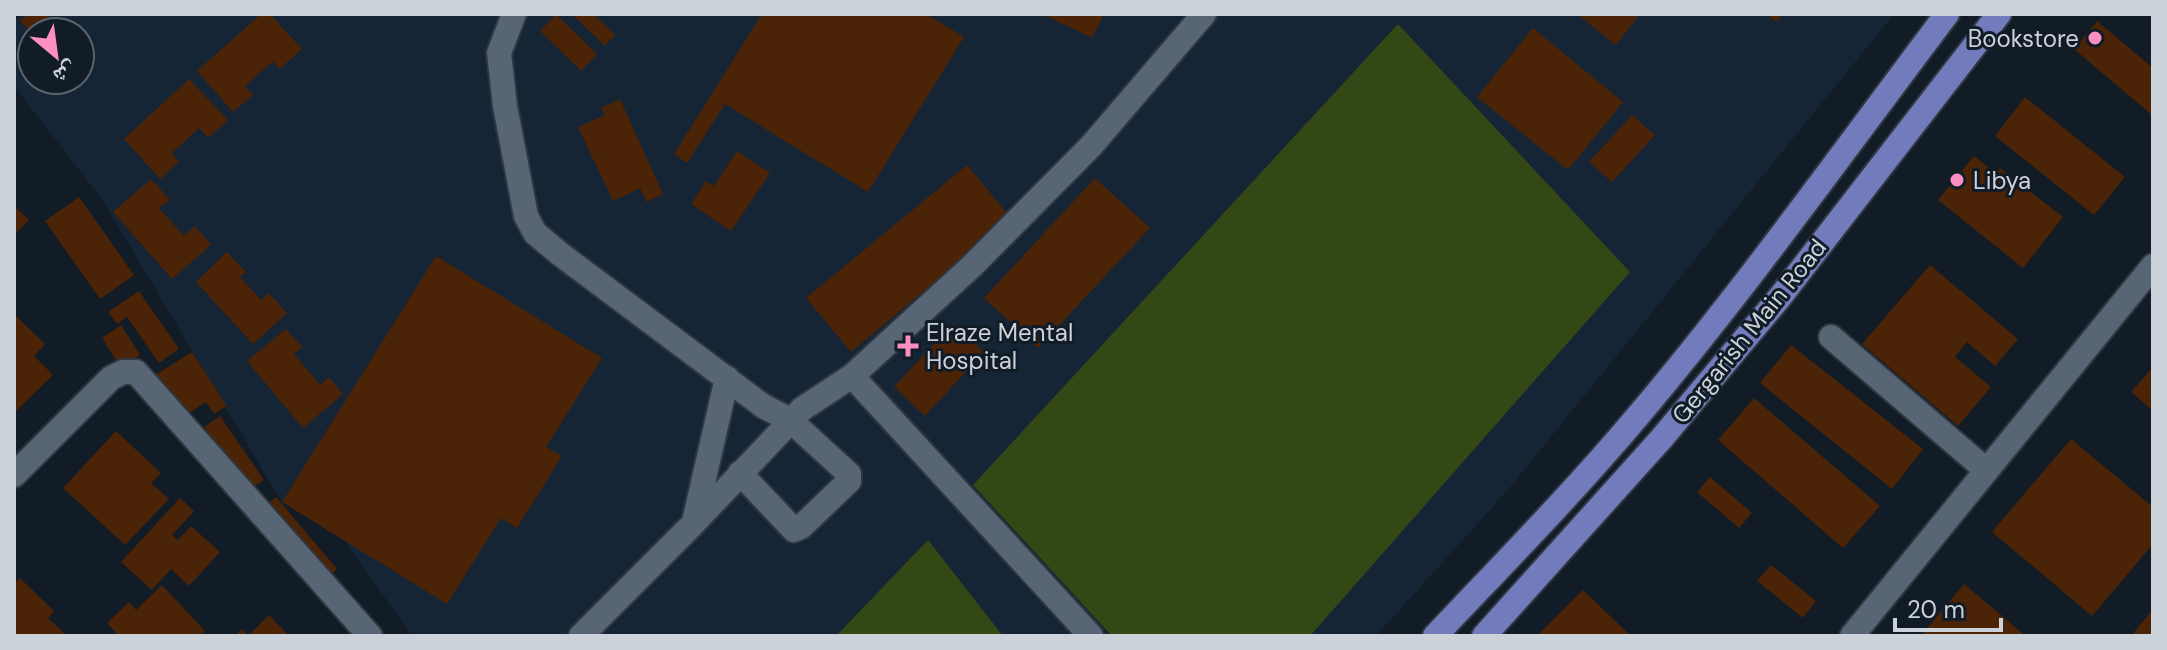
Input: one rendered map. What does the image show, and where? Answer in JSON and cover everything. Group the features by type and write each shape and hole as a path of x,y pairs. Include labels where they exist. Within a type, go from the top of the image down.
{"main road":[{"name":"Gergarish Main Road","path":"1435,636 1597,463 1646,405 1732,298 1947,14"},
{"name":"Gergarish Main Road","path":"1484,636 1644,458 1780,297 1999,14"}],"street":[{"path":"514,14 499,53 505,106 526,216 535,233 763,406 790,420 845,469 849,481 801,527 794,530 740,473"},
{"path":"581,636 693,524 790,420 852,376 972,266 1091,146 1204,14"},
{"path":"1852,636 2153,266"},
{"path":"1831,337 1986,470"},
{"path":"14,475 111,378 123,372 136,372 370,636"},
{"path":"852,376 1091,636"},
{"path":"693,524 727,378"}],"shaded area":[{"name":"Elraze Mental Hospital","path":"21,14 1894,14 1507,491 1376,636 412,636 345,541 282,502 103,201 22,96 96,96 96,16 19,16"},
{"name":"Elraze Mental Hospital","path":"16,20 16,89 14,22"}],"green space":[{"path":"1398,24 1630,272 1310,636 1112,636 973,485"},
{"path":"928,540 1003,636 836,636"}],"building":[{"path":"47,14 50,16 25,16"},
{"path":"261,14 270,14 302,49 280,69 273,61 245,86 253,95 233,112 197,71"},
{"path":"556,14 597,54 581,71 540,31"},
{"path":"572,14 593,14 615,35 605,46"},
{"path":"762,14 926,14 964,37 868,192 725,104 687,163 674,154"},
{"path":"1042,14 1104,14 1092,38"},
{"path":"1577,14 1640,14 1616,45"},
{"path":"1766,14 1783,14 1776,22"},
{"path":"2097,21 2153,68 2153,116 2074,49"},
{"path":"1533,28 1623,102 1568,170 1477,97"},
{"path":"189,79 228,120 208,138 199,128 172,153 179,161 160,179 124,139"},
{"path":"2025,97 2125,177 2094,215 1995,136"},
{"path":"620,99 663,194 646,202 640,188 613,201 578,127 605,115 601,108"},
{"path":"1632,115 1655,135 1612,182 1589,162"},
{"path":"737,151 770,173 731,231 691,204 706,181 714,186"},
{"path":"1974,156 1996,173 2000,168 2063,217 2023,268 1938,200"},
{"path":"967,165 1011,218 851,352 806,298"},
{"path":"1095,178 1150,228 1038,348 984,298"},
{"path":"151,179 170,200 159,208 184,236 195,226 211,245 172,279 113,212"},
{"path":"79,197 134,275 100,299 45,221"},
{"path":"14,206 29,220 14,235"},
{"path":"227,252 246,272 240,277 261,300 269,293 287,313 253,344 196,282"},
{"path":"436,256 602,358 546,447 562,456 517,528 501,518 447,604 282,502"},
{"path":"1930,265 2018,339 1995,366 1967,342 1955,357 1991,387 1958,426 1862,344"},
{"path":"139,291 179,349 159,363 127,317 117,324 108,312"},
{"path":"14,314 45,344 34,356 53,375 14,413"},
{"path":"953,323 984,352 925,416 894,387"},
{"path":"121,325 140,355 121,368 102,338"},
{"path":"286,329 302,347 294,354 320,385 329,377 343,394 303,428 247,361"},
{"path":"1791,345 1923,449 1892,489 1760,383"},
{"path":"192,352 227,406 214,414 206,402 180,419 152,377"},
{"path":"2153,367 2153,411 2131,392"},
{"path":"1754,398 1880,506 1843,548 1718,440"},
{"path":"220,416 264,480 248,491 204,427"},
{"path":"116,431 161,473 151,483 169,499 125,545 63,488"},
{"path":"2071,439 2153,507 2153,544 2092,616 1992,532"},
{"path":"1710,477 1752,513 1739,528 1697,492"},
{"path":"276,497 337,569 327,578 266,505"},
{"path":"180,498 194,511 172,535 178,540 191,526 220,552 189,586 171,569 152,590 121,562"},
{"path":"1771,565 1816,601 1803,618 1757,581"},
{"path":"20,578 54,611 48,618 67,636 14,636 14,585"},
{"path":"1964,584 2026,636 1921,636"},
{"path":"162,585 205,631 200,636 119,636 107,623 129,602 136,610"},
{"path":"1583,590 1631,636 1537,636"},
{"path":"2153,609 2153,636 2131,636"},
{"path":"269,615 289,636 248,636"},
{"path":"242,629 248,636 235,636"}],"place":[{"name":"Bookstore","path":"2095,38"},
{"name":"Libya","path":"1957,180"},
{"name":"Elraze Mental Hospital","path":"908,346"}]}
